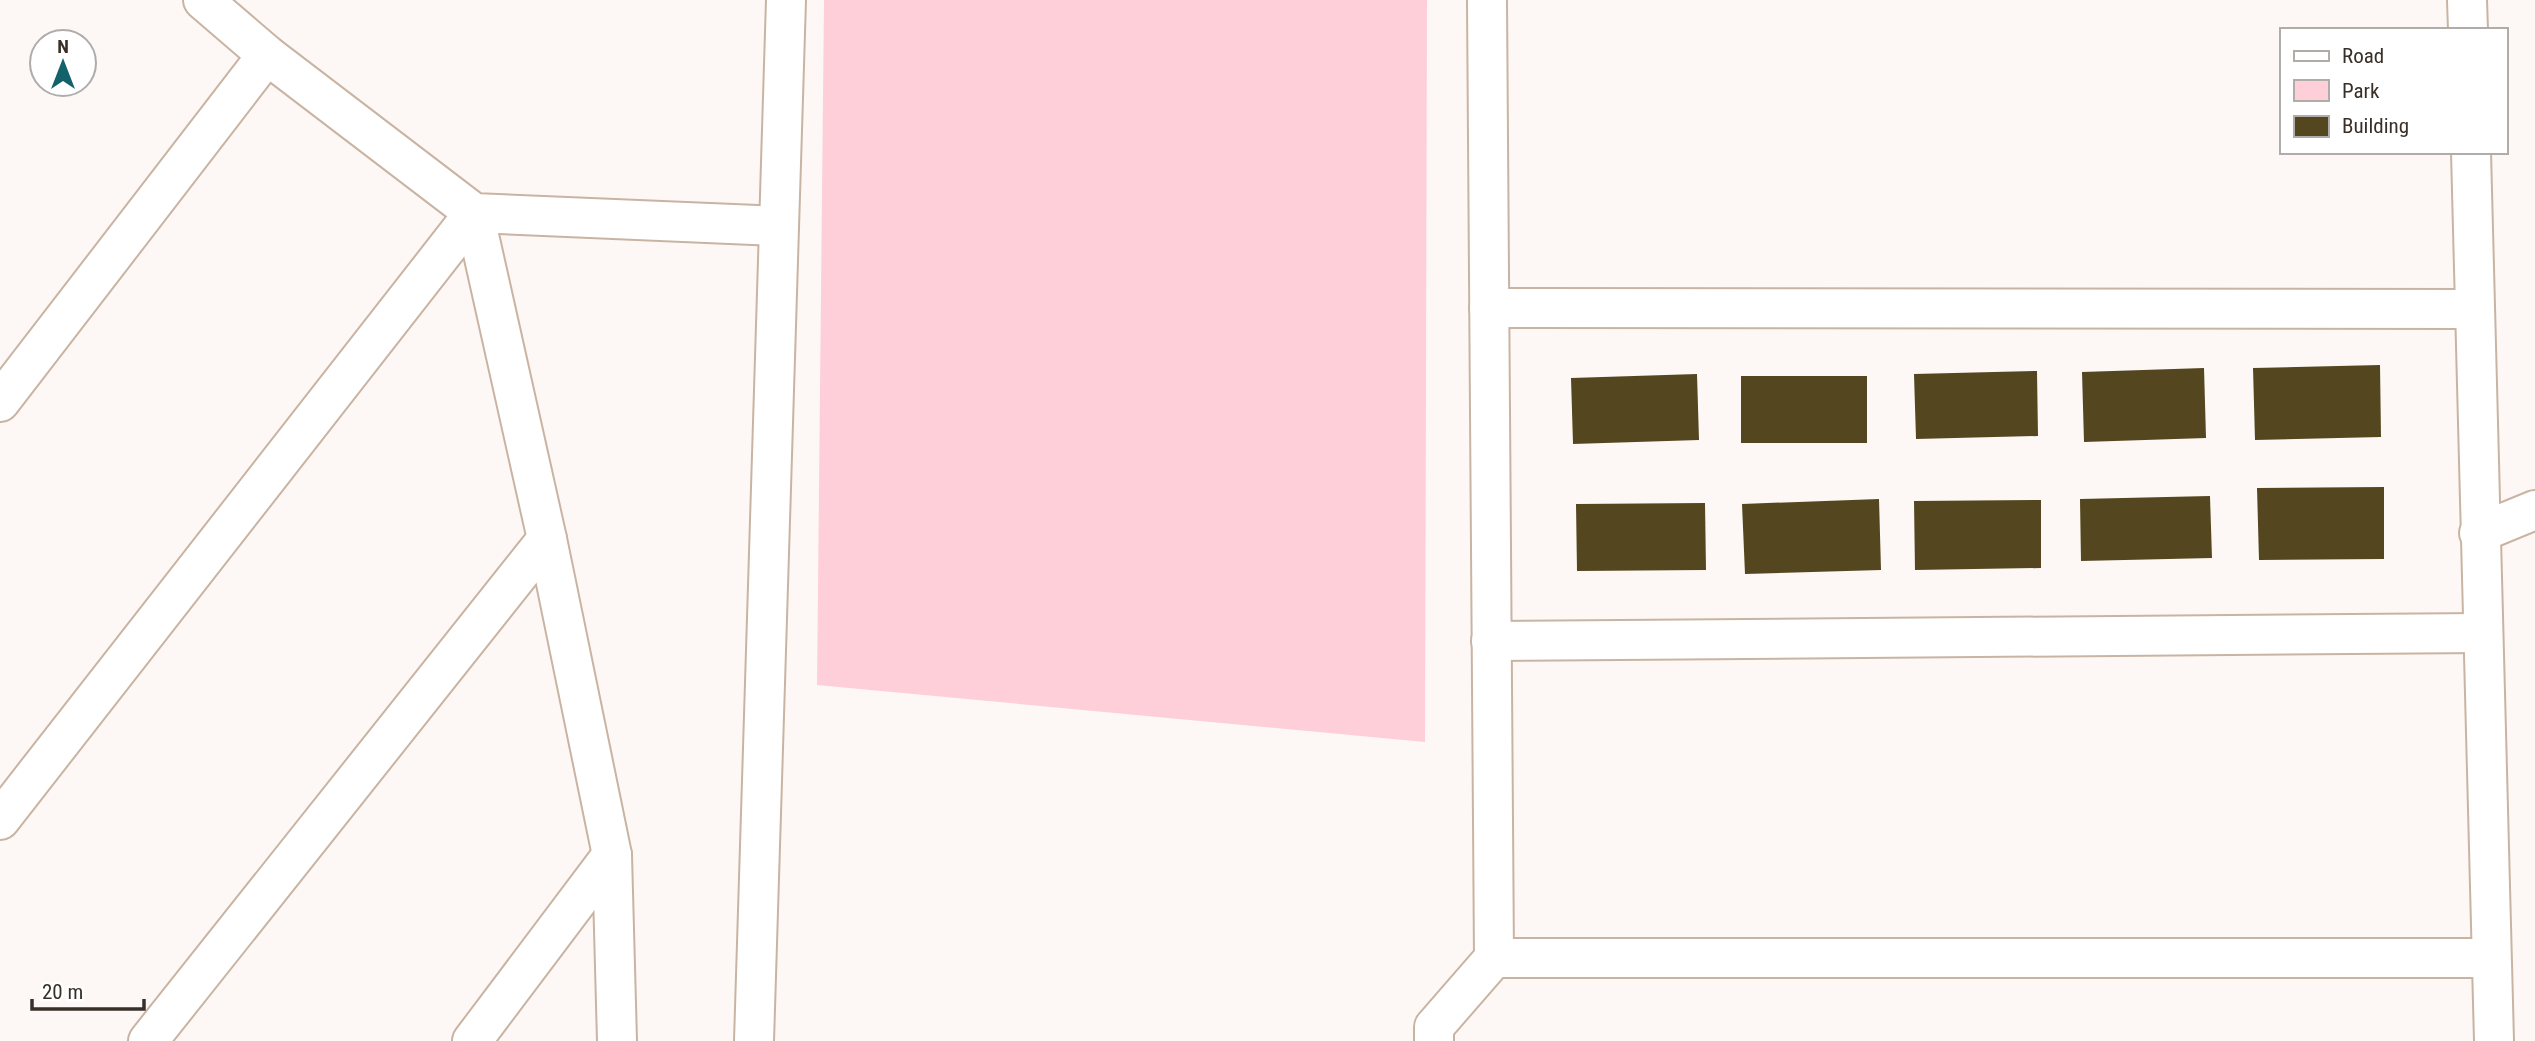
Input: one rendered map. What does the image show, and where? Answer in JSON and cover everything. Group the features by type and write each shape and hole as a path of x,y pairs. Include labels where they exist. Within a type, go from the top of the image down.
{"street":[{"path":"203,0 267,55 474,214 779,226"},
{"path":"754,1041 786,0"},
{"path":"1434,1041 1434,1027 1494,958 1487,0"},
{"path":"2467,0 2468,28"},
{"path":"0,402 267,55"},
{"path":"2471,154 2494,1041"},
{"path":"474,214 547,538 612,855 618,1041"},
{"path":"0,820 474,214"},
{"path":"1489,308 2474,309"},
{"path":"2479,533 2535,510"},
{"path":"148,1041 547,538"},
{"path":"1491,641 2482,633"},
{"path":"472,1041 612,855"},
{"path":"1494,958 2491,958"}],"green space":[{"path":"824,0 1427,0 1425,742 817,685"}],"building":[{"path":"2380,365 2381,437 2255,440 2253,368"},
{"path":"2204,368 2206,438 2084,442 2082,372"},
{"path":"2037,371 2038,436 1916,439 1914,374"},
{"path":"1697,374 1699,440 1573,444 1571,378"},
{"path":"1741,376 1867,376 1867,443 1741,443"},
{"path":"2384,487 2384,559 2259,560 2257,488"},
{"path":"2210,496 2212,558 2081,561 2080,499"},
{"path":"1879,499 1881,570 1745,574 1742,504"},
{"path":"2041,500 2041,568 1915,570 1914,501"},
{"path":"1705,503 1706,570 1577,571 1576,504"}]}
